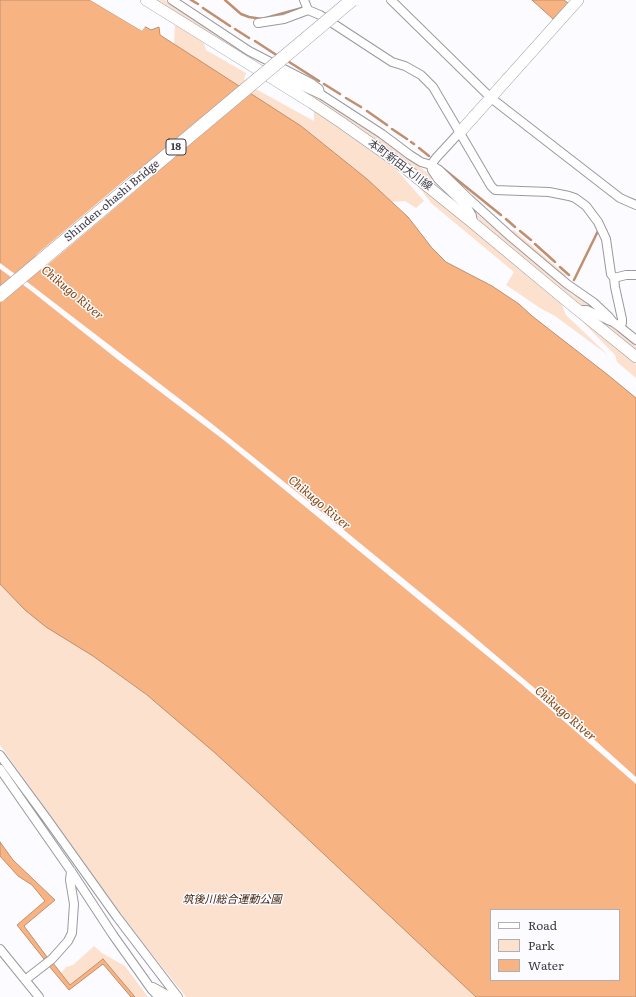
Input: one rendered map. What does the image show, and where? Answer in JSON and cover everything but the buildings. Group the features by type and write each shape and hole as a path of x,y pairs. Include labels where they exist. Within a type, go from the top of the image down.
{"main road":[{"name":"本町新田大川線","path":"146,0 342,123 400,164 636,356"},
{"name":"Shinden-ohashi Bridge","path":"0,294 352,0"},
{"path":"460,132 578,0"}],"street":[{"path":"172,0 249,51 311,83 319,89 322,95"},
{"path":"304,0 308,10"},
{"path":"391,0 491,98 620,198 636,204"},
{"path":"258,23 284,19 308,10 320,15 392,62 405,66 421,75 433,87 491,186 495,190 549,192 575,198 586,206 598,222 606,239 611,274 614,278 622,323 617,324 587,310 578,310"},
{"path":"253,67 274,73 322,95 382,134 410,155 422,162 432,165 511,237 566,284 593,302 636,340"},
{"path":"460,132 436,158 432,165 432,170 438,179 467,207 472,216 473,223"},
{"path":"614,278 626,275 636,275"},
{"path":"0,755 117,917 178,997"},
{"path":"0,769 71,871 113,935 159,997"},
{"path":"25,980 52,959 68,941 72,934 74,904 70,880 71,871"},
{"path":"0,949 39,997"},
{"path":"149,985 171,997"}],"green space":[{"path":"158,0 165,0 247,54 274,67 244,56"},
{"path":"175,24 204,43 206,50 246,73 244,79 252,87 314,121 314,110 388,160 424,201 416,208 405,201 392,202 367,179 301,126 174,44"},
{"path":"280,78 318,97 380,137 433,177 461,206"},
{"path":"414,180 560,300 566,315 608,355 555,316 540,308 506,285 514,272 431,203"},
{"path":"472,210 573,295 591,304 604,316 574,302 481,222"},
{"path":"514,230 567,276 563,278 510,231"},
{"path":"590,315 611,324 636,345 636,352"},
{"path":"578,317 636,364 636,378 617,362 615,355"},
{"name":"筑後川総合運動公園","path":"0,548 93,656 216,747 271,803 476,997 186,997 122,917 0,745"},
{"path":"94,946 102,953 125,966 148,997 135,997 103,959 70,985 61,973 66,967 73,965"}],"water":[{"name":"Chikugo River","path":"0,0 90,0 142,31 144,26 151,30 159,27 160,35 301,126 367,179 408,217 432,248 446,262 492,286 519,304 532,316 636,398 636,997 476,997 214,752 147,695 93,656 46,627 25,610 0,584"},
{"path":"532,0 564,0 568,3 553,19"},
{"path":"0,842 13,860 55,900 24,926 47,957 44,959 17,925 45,901 32,885 18,876 0,856"},
{"path":"103,959 135,997 131,997 103,964 69,990 49,966 53,963 70,985"}],"pier":[{"path":"90,0 94,0 141,28 143,24 146,25 142,31"},
{"path":"241,85 252,92 146,180 141,186 45,267 26,281 211,423 460,625 578,725 636,777 636,784 519,682 225,441 117,359 30,290 22,284 0,302 0,286 11,277 0,269 0,263 15,274 132,174 136,173"}],"waterway":[{"path":"191,0 198,4"},
{"path":"225,0 241,14 262,19 302,8"},
{"path":"203,8 230,26"},
{"path":"235,29 249,38"},
{"path":"255,41 278,56"},
{"path":"286,60 319,81"},
{"path":"324,84 340,94"},
{"path":"346,98 361,107"},
{"path":"367,111 387,125"},
{"path":"392,129 407,139"},
{"path":"419,148 429,156"},
{"path":"440,166 501,215"},
{"path":"506,219 515,227"},
{"path":"520,231 531,240"},
{"path":"574,280 598,231"},
{"path":"535,244 555,262"},
{"path":"560,267 569,275"}]}
